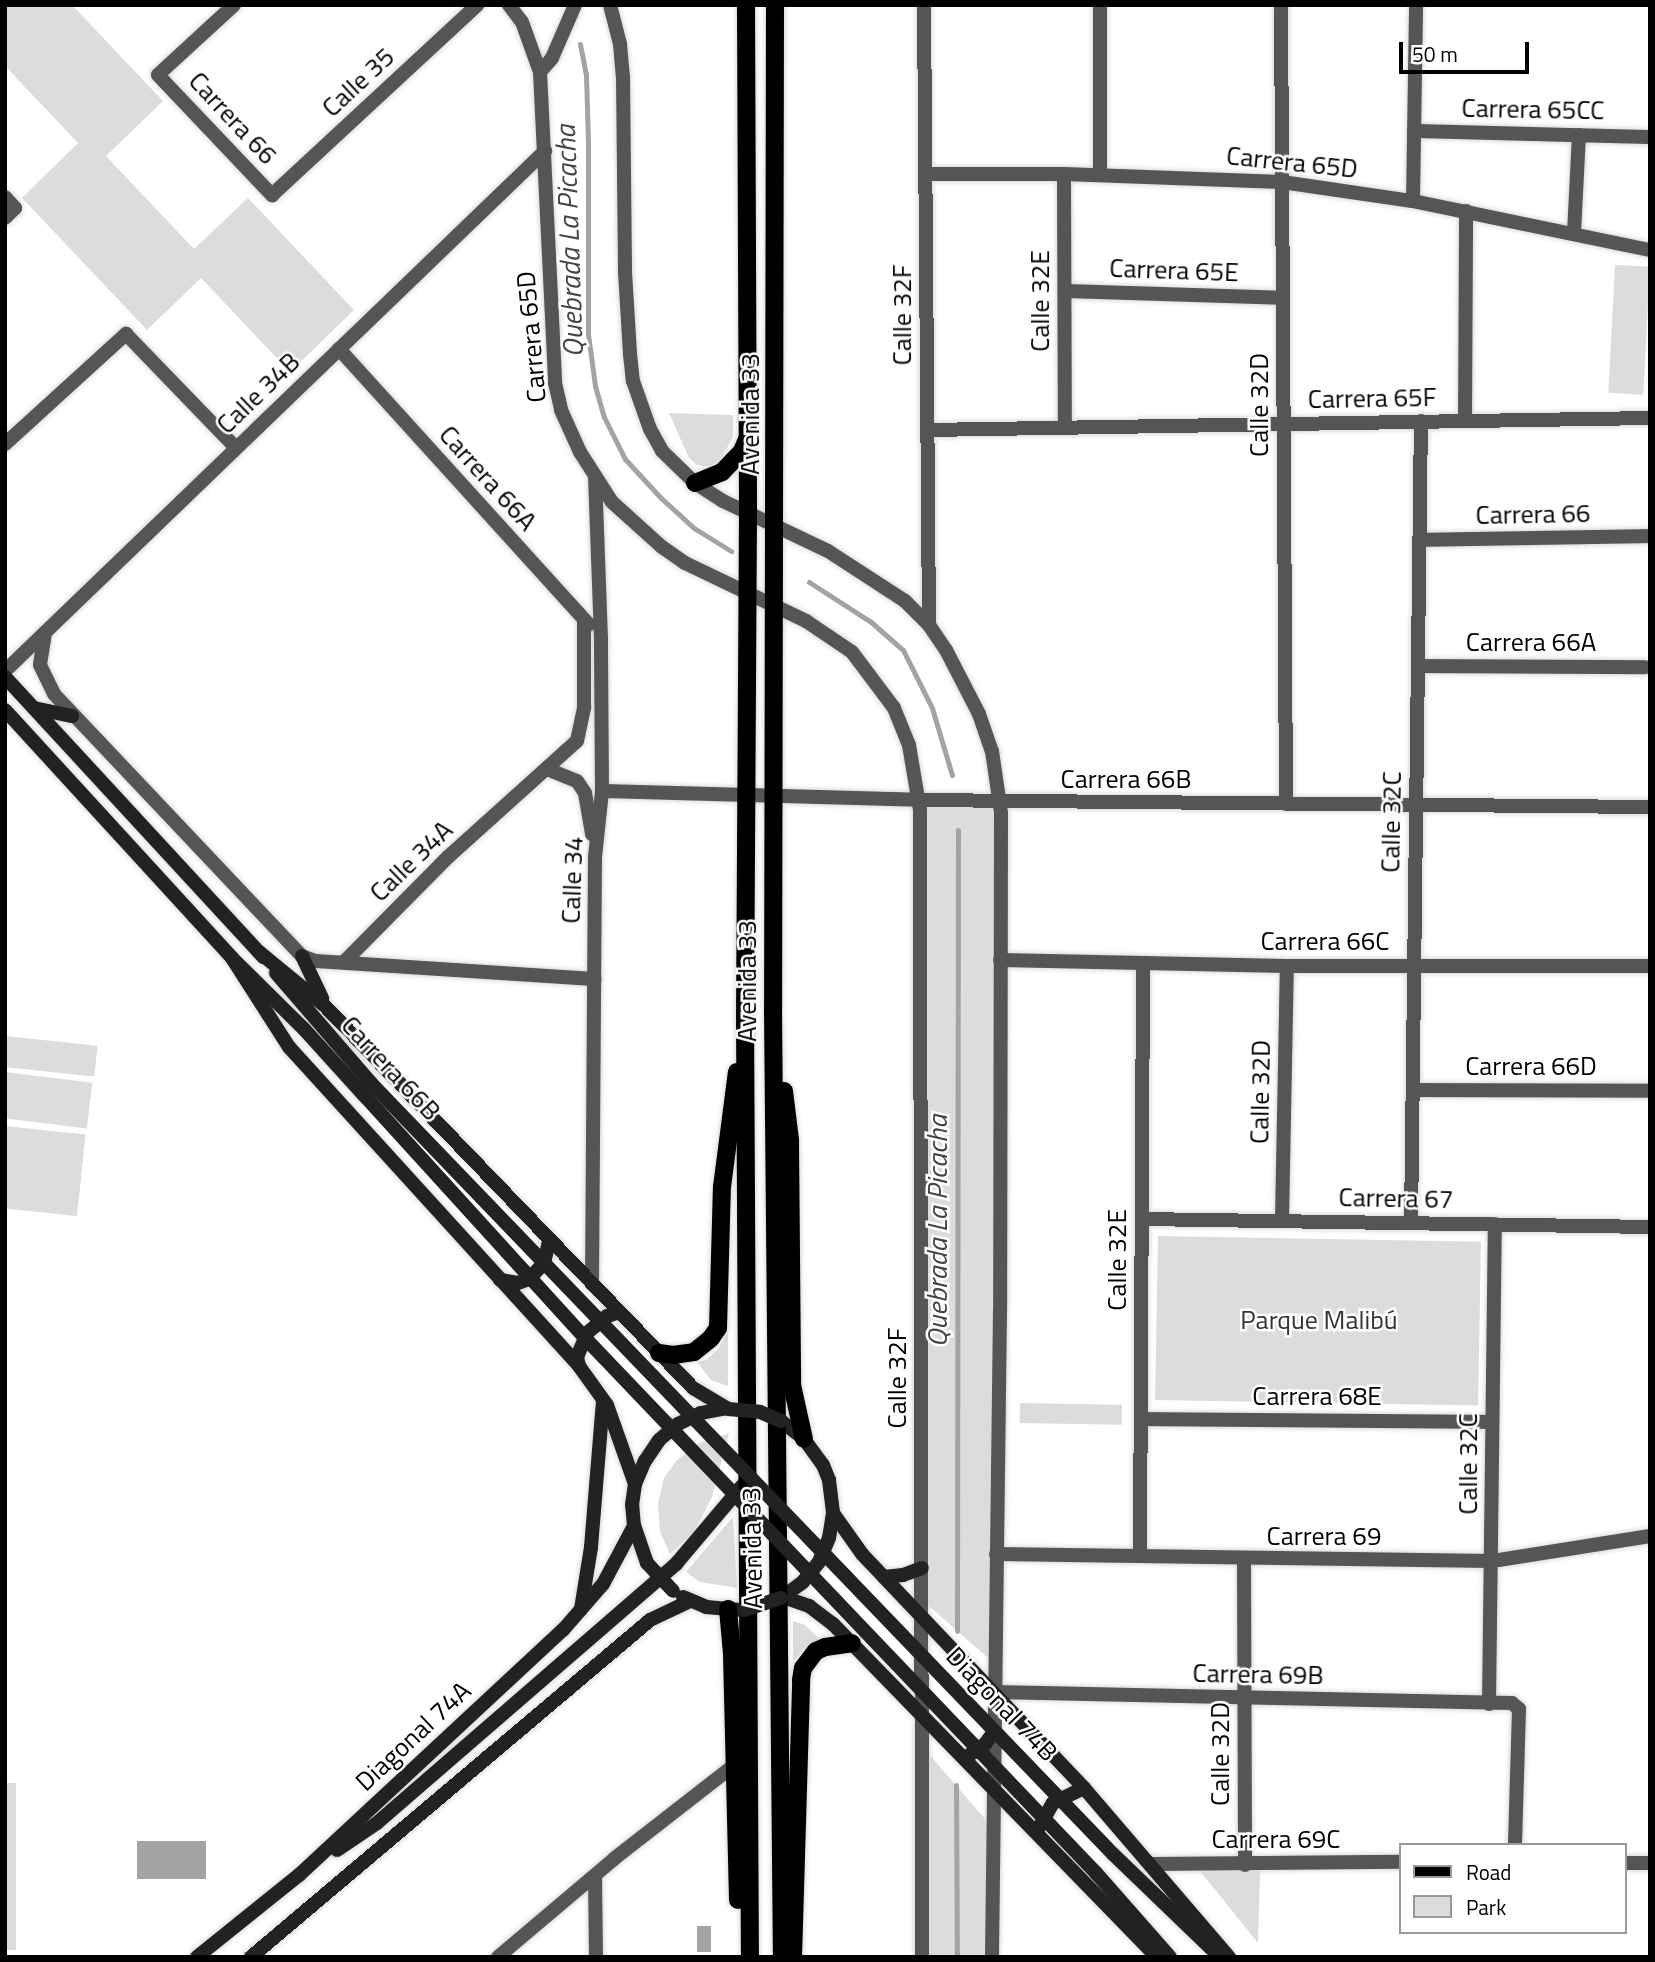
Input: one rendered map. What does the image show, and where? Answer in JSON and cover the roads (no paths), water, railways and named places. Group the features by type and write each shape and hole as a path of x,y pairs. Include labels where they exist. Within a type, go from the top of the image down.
{"main road":[{"name":"Avenida 33","path":"746,5 748,594 745,1013 750,1480 750,1957"},
{"name":"Avenida 33","path":"775,5 773,1010 782,1957"},
{"path":"695,483 715,475 733,462 748,437"},
{"name":"Carrera 66B","path":"5,677 259,951 367,1089 585,1338 742,1502"},
{"path":"34,708 72,716"},
{"name":"Carrera 66B","path":"5,710 232,958 367,1089 750,1480"},
{"path":"259,951 325,1006 693,1388 727,1408"},
{"path":"302,957 325,1006"},
{"path":"232,958 289,1047 579,1366 604,1399 635,1484 634,1526 648,1563 673,1591 690,1601 736,1610 782,1597 803,1581 819,1562 829,1538 833,1513 829,1480 823,1465 804,1438 781,1421 760,1412 727,1408 701,1413 678,1424 659,1440 645,1461 635,1484"},
{"path":"773,1010 790,1140 792,1385 804,1438"},
{"path":"659,1353 673,1355 694,1352 711,1338 718,1328 722,1187 745,1013"},
{"path":"499,1279 518,1283 528,1279 544,1262 550,1241"},
{"path":"579,1366 577,1357 587,1333 607,1316 619,1312"},
{"path":"580,1614 591,1547 604,1399"},
{"path":"299,1875 377,1823 647,1590 676,1564 750,1480"},
{"name":"Diagonal 74B","path":"750,1480 1113,1854 1219,1957"},
{"name":"Diagonal 74B","path":"742,1502 1096,1873 1170,1957"},
{"path":"833,1513 857,1547 1084,1788 1152,1864 1229,1957"},
{"name":"Diagonal 74A","path":"197,1957 299,1875 580,1614 611,1572 634,1526"},
{"path":"884,1577 922,1568"},
{"path":"782,1597 801,1602 821,1614 852,1643 1157,1957"},
{"path":"251,1957 650,1620 690,1601"},
{"path":"736,1610 733,1766 743,1957"},
{"path":"793,1957 803,1668 816,1651 852,1643"},
{"path":"963,1758 985,1744 994,1731"},
{"path":"1038,1835 1041,1821 1053,1803 1084,1788"}],"street":[{"name":"Carrera 66","path":"234,5 159,75 272,195"},
{"name":"Calle 35","path":"272,195 477,5"},
{"name":"Carrera 65D","path":"509,5 522,22 540,72 556,395 570,431 595,478 612,502 662,547 685,563 833,637 869,670 894,708 927,800"},
{"path":"540,72 552,58 575,5"},
{"path":"599,5 611,10 620,44 623,77 625,272 633,381 640,406 662,452 695,483 775,527 828,551 905,601 929,625 946,650 979,714 992,751 1000,960 992,1957"},
{"name":"Calle 32F","path":"924,5 929,625"},
{"path":"1100,5 1100,175"},
{"name":"Calle 32D","path":"1281,5 1286,804"},
{"path":"1413,201 1416,5"},
{"name":"Carrera 65CC","path":"1414,131 1650,137"},
{"path":"1574,233 1579,135"},
{"name":"Calle 34B","path":"5,671 545,151"},
{"name":"Carrera 65D","path":"925,174 1064,174 1282,182 1413,201 1650,250"},
{"name":"Calle 32E","path":"1064,174 1065,428"},
{"path":"1465,421 1466,211"},
{"name":"Carrera 65E","path":"1065,291 1282,298"},
{"path":"5,444 126,334 236,448"},
{"name":"Carrera 66A","path":"339,349 601,639"},
{"name":"Carrera 65F","path":"927,430 1650,418"},
{"name":"Calle 32C","path":"1411,1223 1421,421"},
{"name":"Calle 34","path":"592,1284 595,857 602,791 601,639 595,478"},
{"name":"Carrera 66","path":"1419,540 1648,536"},
{"name":"Calle 34A","path":"345,961 448,858 577,741 582,727 584,620"},
{"path":"45,633 40,665 43,676 72,716 302,957 316,961 594,979"},
{"name":"Carrera 66A","path":"1418,666 1645,667"},
{"path":"547,769 577,781 585,793 595,857"},
{"name":"Carrera 66B","path":"602,791 993,802 1650,807"},
{"name":"Calle 32F","path":"922,1957 927,800"},
{"name":"Carrera 66C","path":"1000,960 1287,966 1650,966"},
{"name":"Calle 32E","path":"1140,1556 1143,964"},
{"name":"Calle 32D","path":"1282,1220 1287,966"},
{"name":"Carrera 66D","path":"1413,1090 1650,1091"},
{"name":"Carrera 67","path":"1142,1219 1650,1227"},
{"name":"Calle 32C","path":"1489,1703 1494,1224"},
{"name":"Carrera 68E","path":"1141,1419 1492,1422"},
{"name":"Carrera 69","path":"996,1554 1244,1560 1492,1561 1650,1536"},
{"name":"Calle 32D","path":"1244,1560 1245,1865"},
{"name":"Carrera 69B","path":"994,1692 1512,1703 1519,1709 1516,1843"},
{"path":"498,1957 733,1766"},
{"name":"Carrera 69C","path":"1152,1864 1400,1862"},
{"path":"1627,1863 1650,1863"},
{"path":"595,1876 596,1957"}],"waterway":[{"name":"Quebrada La Picacha","path":"580,44 586,75 588,142 588,334 595,386 604,417 625,459 661,498 694,528 731,551"},
{"name":"Quebrada La Picacha","path":"809,582 871,622 903,650 932,708 952,775"},
{"name":"Quebrada La Picacha","path":"957,1631 958,830"},
{"name":"Quebrada La Picacha","path":"956,1785 957,1957"}],"park label":[{"name":"Parque Malibú","path":"1319,1320"}]}
